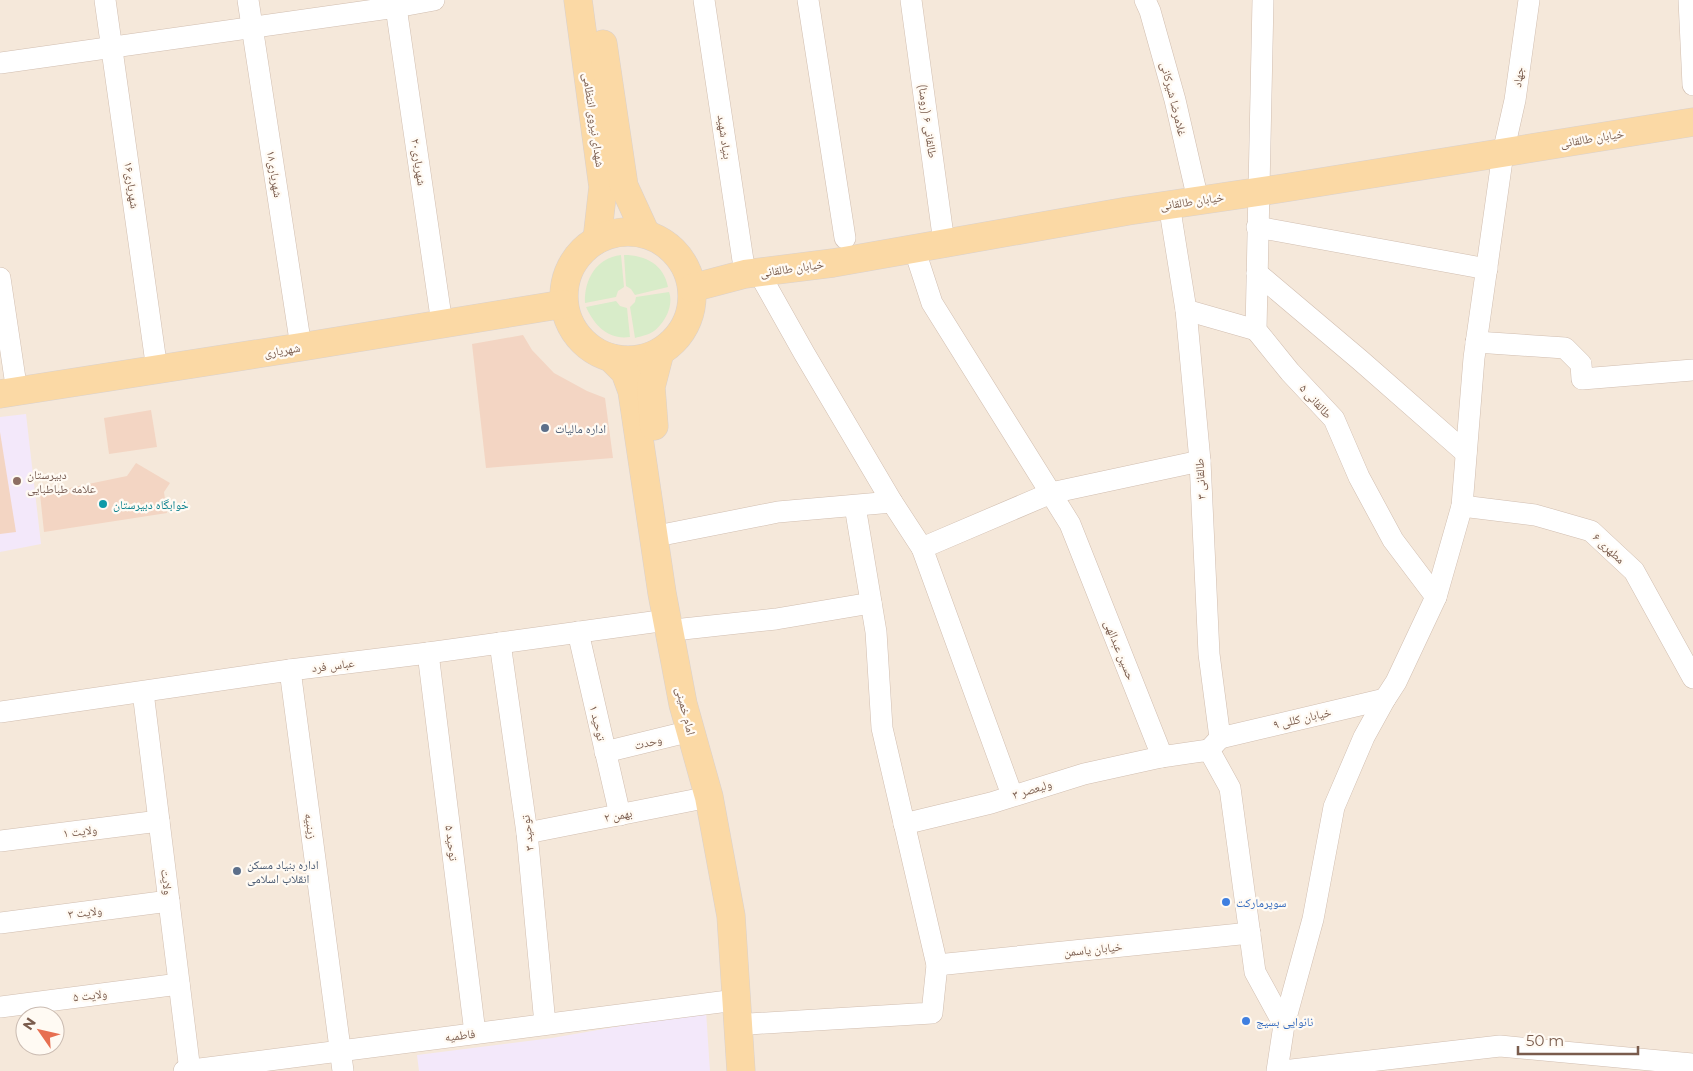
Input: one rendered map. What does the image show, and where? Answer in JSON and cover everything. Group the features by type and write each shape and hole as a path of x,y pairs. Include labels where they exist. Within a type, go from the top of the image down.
{"main road":[{"name":"شهدای نیروی انتظامی","path":"578,0 603,187 597,240"},
{"name":"شهدای نیروی انتظامی","path":"597,0 624,186 646,234"},
{"name":"خیابان طالقانی","path":"692,288 752,273 833,263 1169,204 1693,122"},
{"path":"620,232 646,234 668,245 684,264 692,288 690,313 679,336 660,352 636,360 611,358 588,347 572,328 564,304 566,279 578,256 597,240 620,232"},
{"name":"شهریاری","path":"8,393 564,304"},
{"name":"امام خمینی","path":"660,352 651,387 659,483 675,592 675,624 723,794 745,915 752,1071"},
{"name":"امام خمینی","path":"611,358 625,372 632,391 675,624 683,704 709,797 731,916 741,1071"}],"street":[{"name":"شهریاری۱۶","path":"105,0 158,370"},
{"name":"شهریاری۱۸","path":"248,0 301,347"},
{"path":"0,63 113,48 396,4 434,0"},
{"name":"بنیاد شهید","path":"704,0 752,273"},
{"path":"808,0 845,238"},
{"name":"طالقانی ۶ (رومنا)","path":"911,0 944,243"},
{"name":"غلامرضا شیرکانی","path":"1145,0 1150,11 1175,100 1198,200"},
{"path":"1186,310 1256,330 1264,0"},
{"name":"جهاد","path":"1277,1071 1284,1025 1313,919 1334,807 1364,737 1396,682 1436,597 1462,506 1476,342 1503,153 1515,100 1529,0"},
{"path":"1688,0 1693,85"},
{"name":"شهریاری۲۰","path":"396,4 442,324"},
{"name":"طالقانی ۳","path":"1169,204 1186,310 1200,461 1214,744"},
{"path":"1257,227 1487,269"},
{"name":"حسین عبدالهی","path":"914,248 932,303 1070,524 1161,757"},
{"path":"752,273 804,353 892,502 922,548 1012,795"},
{"path":"1256,273 1360,360 1466,453"},
{"path":"0,278 8,393"},
{"name":"طالقانی ۵","path":"1256,330 1290,372 1334,419 1359,477 1393,540 1436,597"},
{"path":"1476,342 1565,348 1581,364 1582,379 1693,370"},
{"path":"922,548 1051,493 1200,461"},
{"path":"667,534 778,512 892,502"},
{"path":"749,1024 932,1013 936,965 882,728 876,632 855,506"},
{"name":"مطهری ۶","path":"1462,506 1535,515 1591,531 1634,571 1693,678"},
{"name":"عباس فرد","path":"0,712 290,670 578,632 675,624 776,619 871,603"},
{"name":"توحید ۱","path":"578,632 620,815"},
{"name":"توحید ۳","path":"500,643 527,833 546,1024"},
{"name":"توحید ۵","path":"428,653 475,1034"},
{"name":"زینبیه","path":"290,670 342,1061"},
{"name":"ولایت","path":"143,692 188,1071"},
{"name":"خیابان کللی ۹","path":"1214,744 1385,699"},
{"name":"وحدت","path":"605,752 691,732"},
{"path":"1161,757 1214,744 1230,788 1255,972 1284,1025"},
{"name":"ولیعصر ۳","path":"904,824 991,803 1084,774 1161,757"},
{"name":"بهمن ۲","path":"527,833 709,797"},
{"name":"ولایت ۱","path":"0,841 159,821"},
{"name":"ولایت ۳","path":"0,923 169,901"},
{"name":"خیابان یاسمن","path":"936,965 1250,933"},
{"name":"ولایت ۵","path":"0,1007 179,984"},
{"name":"فاطمیه","path":"188,1071 342,1061 475,1034 736,1000"},
{"path":"1283,1071 1500,1046 1604,1064 1693,1064"}],"shaded area":[{"path":"0,0 1693,0 1693,1071 0,1071"},
{"name":"دبیرستان علامه طباطبایی","path":"26,414 41,544 0,552 0,417"},
{"path":"706,1011 710,1071 419,1071 417,1055 552,1038"}],"green space":[{"path":"621,255 624,287 618,291 616,297 585,303 589,278 598,265 612,257"},
{"path":"624,255 640,257 653,263 663,273 668,287 635,295 626,286"},
{"path":"669,292 668,313 662,323 652,332 635,338 630,307 635,302 636,297"},
{"path":"616,301 620,306 627,308 630,337 615,336 603,330 598,326 586,307"}],"building":[{"name":"اداره مالیات","path":"523,335 532,350 554,373 587,391 605,398 613,458 486,468 472,344"},
{"path":"151,410 157,447 109,454 104,418"},
{"path":"0,432 16,532 0,534"},
{"name":"خوابگاه دبیرستان","path":"136,463 170,483 164,492 167,513 44,532 40,494 127,476"}],"place":[{"name":"اداره مالیات","path":"545,428"},
{"name":"دبیرستان علامه طباطبایی","path":"17,481"},
{"name":"خوابگاه دبیرستان","path":"103,504"},
{"name":"اداره بنیاد مسکن انقلاب اسلامی","path":"237,871"},
{"name":"سوپرمارکت","path":"1226,902"},
{"name":"نانوایی بسیج","path":"1246,1021"}]}
